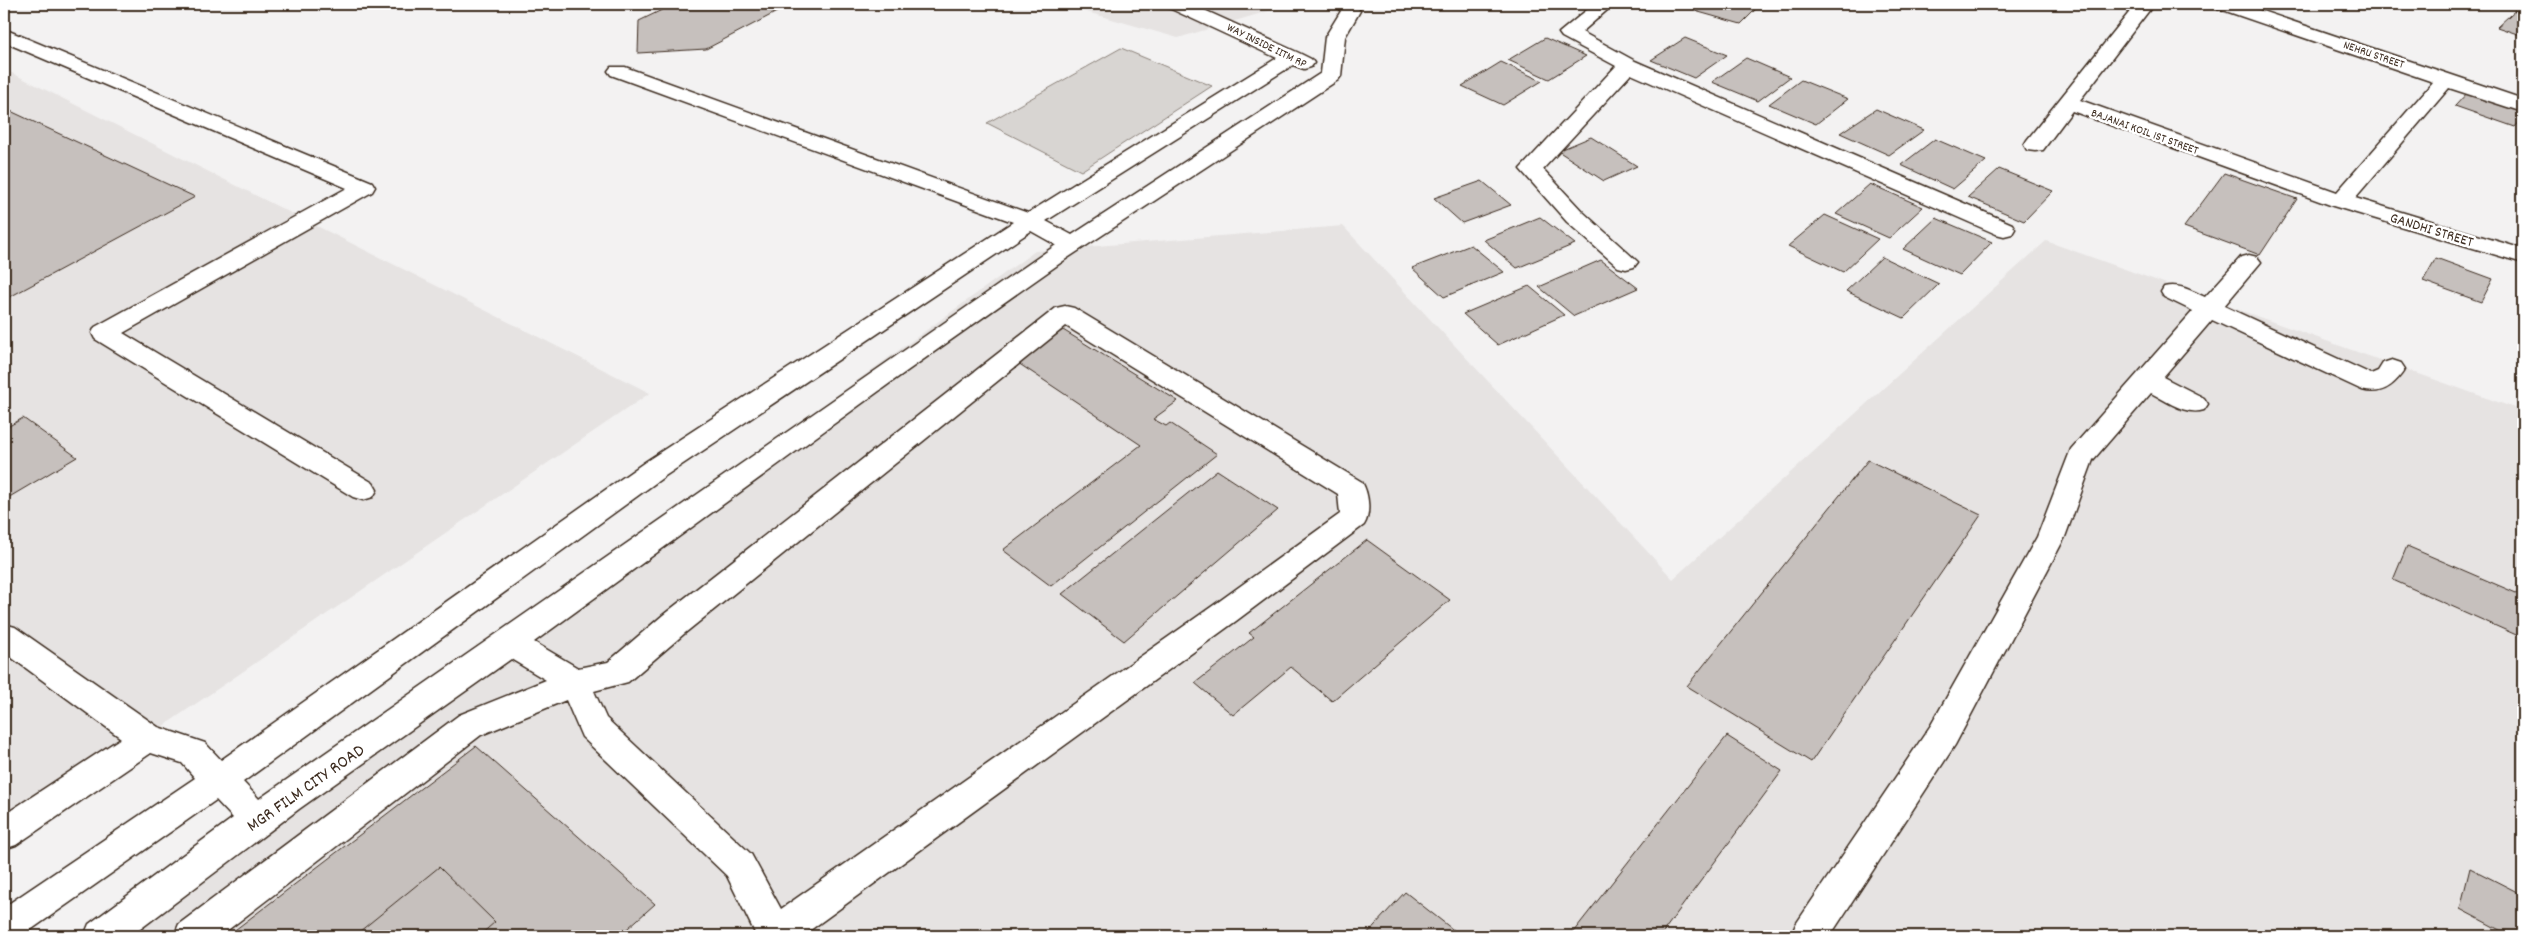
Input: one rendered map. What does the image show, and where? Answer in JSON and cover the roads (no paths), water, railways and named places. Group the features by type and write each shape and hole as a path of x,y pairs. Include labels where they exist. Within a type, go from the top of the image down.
{"street":[{"name":"WAY INSIDE IITM RP","path":"1176,4 1331,76"},
{"path":"1331,76 1335,38 1351,11 1345,4"},
{"path":"1605,4 1569,32 1628,65 2004,228"},
{"name":"BAJANAI KOIL 1ST STREET","path":"2145,4 2068,103 2342,201"},
{"name":"NEHRU STREET","path":"2224,4 2523,106"},
{"path":"4,35 364,187 104,332 362,490"},
{"path":"4,928 219,780 655,468 1030,221 1292,57"},
{"path":"1626,262 1575,217 1531,169 1628,65"},
{"path":"618,71 1030,221 1072,244"},
{"name":"MGR FILM CITY ROAD","path":"102,936 257,820 1072,244 1331,76"},
{"path":"2342,201 2446,79"},
{"path":"2035,145 2068,103"},
{"name":"GANDHI STREET","path":"2342,201 2523,256"},
{"path":"1810,936 1943,735 2051,538 2081,456 2250,262"},
{"path":"2173,292 2371,384 2386,377 2392,369"},
{"path":"192,936 470,725 575,682 617,673 674,624 1065,314 1352,489 1354,518 1225,613 773,935 739,865 593,726 575,682 510,643"},
{"path":"2147,380 2195,404"},
{"path":"4,636 147,738 192,753 257,820"},
{"path":"4,834 147,738"}]}
